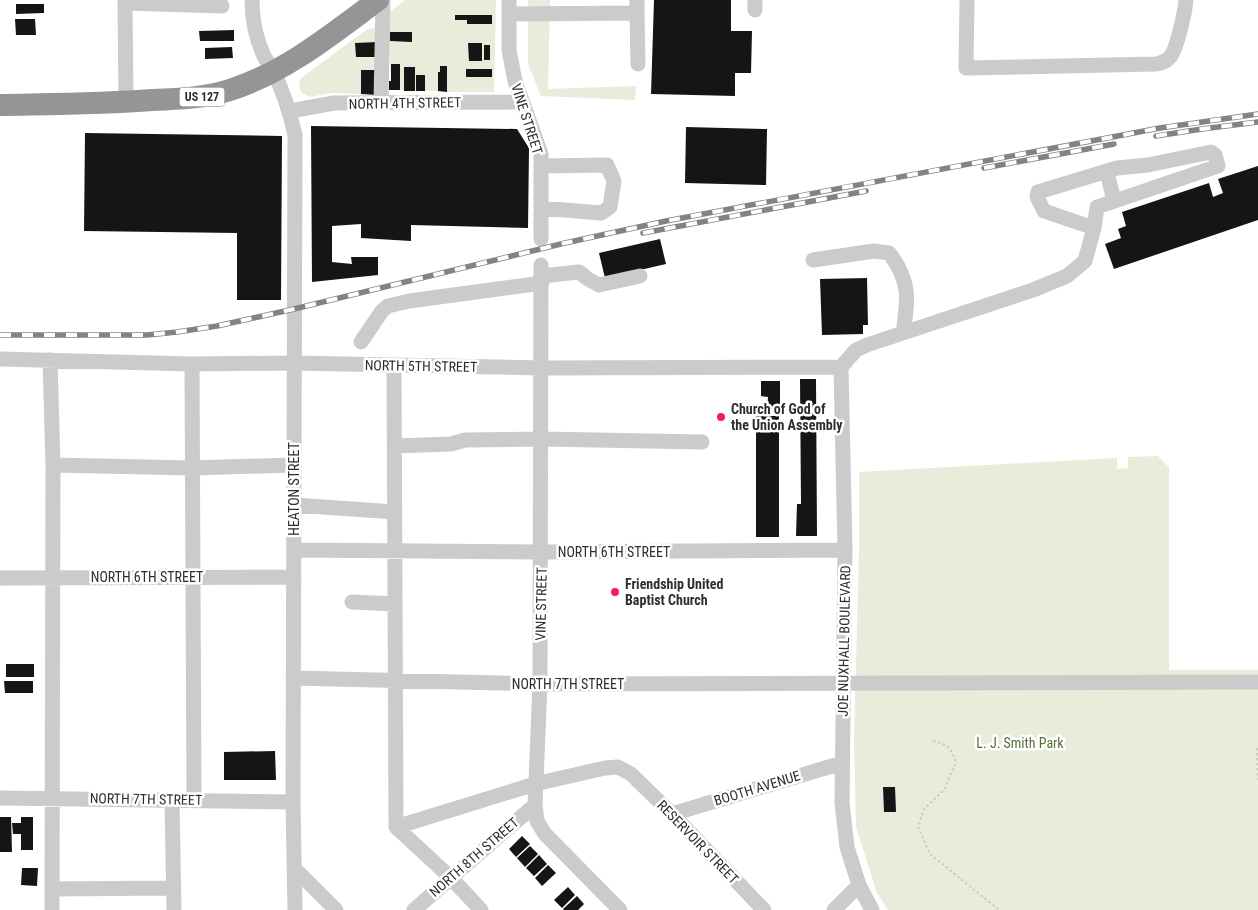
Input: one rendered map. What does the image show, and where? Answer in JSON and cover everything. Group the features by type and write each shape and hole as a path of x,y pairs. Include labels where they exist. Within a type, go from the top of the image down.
{"highway":[{"name":"US 127","path":"0,105 126,102 198,97 232,90 274,72 318,46 378,0"}],"street":[{"name":"HEATON STREET","path":"252,0 257,37 290,111 294,135 293,802 295,910"},
{"path":"381,102 384,0"},
{"path":"966,0 966,68 1156,64 1166,61 1172,55 1185,11 1186,0"},
{"path":"126,102 125,2 222,6"},
{"path":"509,7 637,7 638,64"},
{"name":"VINE STREET","path":"509,7 509,50 515,81 541,154 541,239"},
{"name":"NORTH 4TH STREET","path":"290,111 334,103 522,102"},
{"path":"841,367 856,350 1033,290 1067,276 1085,261 1094,228 1097,207 1218,166 1215,155 1211,152 1148,165 1117,168 1038,192 1037,197 1044,210 1094,228"},
{"path":"541,166 607,166 614,181 610,207 601,213 541,208"},
{"path":"1107,172 1114,201"},
{"path":"813,260 874,251 889,253 900,266 906,286 907,307 903,333"},
{"path":"361,342 382,311 388,306 409,301 541,275 579,272 599,284 640,276"},
{"name":"VINE STREET","path":"541,275 542,552 540,684 535,805 537,821 545,834 620,910"},
{"name":"NORTH 5TH STREET","path":"0,359 192,364 293,363 542,368 841,367"},
{"path":"50,360 53,465 52,910"},
{"path":"192,364 194,800"},
{"path":"394,365 396,827 450,877 481,910"},
{"name":"JOE NUXHALL BOULEVARD","path":"841,367 845,550 842,803 847,847 860,885 872,910"},
{"path":"395,446 451,444 465,440 542,439 702,442"},
{"path":"53,465 192,468 294,465"},
{"path":"294,505 395,512"},
{"name":"NORTH 6TH STREET","path":"294,550 542,552 845,550"},
{"name":"NORTH 6TH STREET","path":"0,578 294,577"},
{"path":"352,602 395,604"},
{"name":"NORTH 7TH STREET","path":"293,678 540,684 1258,682"},
{"name":"BOOTH AVENUE","path":"672,814 842,763"},
{"name":"RESERVOIR STREET","path":"535,784 605,768 618,767 631,774 764,910"},
{"path":"396,827 535,784"},
{"name":"NORTH 7TH STREET","path":"0,798 293,802"},
{"path":"172,800 174,910"},
{"name":"NORTH 8TH STREET","path":"414,910 535,805"},
{"path":"294,868 336,910"},
{"path":"834,910 860,885"},
{"path":"52,889 173,888"}],"path":[{"path":"933,741 946,744 956,762 944,790 924,809 918,827 930,854 999,910"},
{"path":"1257,748 1258,780"}],"green space":[{"path":"405,0 496,0 494,92 447,92 440,72 438,72 438,91 389,90 389,81 391,81 388,13"},
{"path":"528,0 550,0 548,89 636,86 635,100 541,96 528,64"},
{"path":"378,27 377,42 355,43 356,57 377,57 377,70 361,70 361,94 330,93 310,97 301,92 299,85 301,78 366,30"},
{"name":"L. J. Smith Park","path":"1158,456 1169,467 1169,670 1258,670 1258,910 888,910 877,893 856,827 854,739 859,472 1117,458 1117,469 1128,468 1128,457"}],"building":[{"path":"654,0 731,0 731,31 752,31 751,73 735,73 735,96 651,94"},
{"path":"16,4 44,4 44,13 16,14"},
{"path":"455,15 492,15 492,24 467,24 467,20 455,20"},
{"path":"15,19 35,19 36,35 16,35"},
{"path":"234,30 234,41 200,41 199,31"},
{"path":"390,32 412,32 412,42 390,41"},
{"path":"377,42 377,57 356,57 355,43"},
{"path":"468,43 482,43 482,61 469,61"},
{"path":"484,45 490,45 490,60 484,60"},
{"path":"232,47 233,58 205,59 205,48"},
{"path":"391,64 400,64 400,90 389,90"},
{"path":"440,66 447,66 447,92 438,91 438,72 440,72"},
{"path":"404,67 415,67 415,91 404,91"},
{"path":"466,69 492,69 492,77 466,77"},
{"path":"361,70 377,70 377,95 361,94"},
{"path":"416,75 425,75 425,91 416,91"},
{"path":"311,126 517,129 529,148 528,228 411,225 411,241 361,238 361,224 332,226 332,262 352,264 351,257 378,257 378,275 312,282"},
{"path":"686,127 767,129 766,185 685,183"},
{"path":"85,133 282,136 281,300 237,300 237,233 84,231"},
{"path":"1258,166 1258,220 1114,269 1105,244 1121,238 1118,229 1126,226 1122,212 1209,183 1213,197 1223,193 1218,179"},
{"path":"660,239 666,264 605,278 599,253"},
{"path":"867,278 868,325 863,325 863,334 822,335 820,279"},
{"path":"800,379 816,379 817,536 796,536 797,504 801,504"},
{"path":"761,381 780,381 780,409 767,409 768,397 761,396"},
{"path":"756,416 779,416 779,537 756,537"},
{"path":"6,664 34,664 34,677 6,677"},
{"path":"4,681 33,681 33,693 5,693"},
{"path":"275,751 276,780 224,780 224,752"},
{"path":"883,787 895,787 896,812 884,812"},
{"path":"0,817 11,817 12,852 0,852"},
{"path":"21,817 33,817 33,850 21,850 21,834 13,834 12,823 21,823"},
{"path":"522,836 530,844 516,857 509,849"},
{"path":"530,846 538,854 525,867 517,858"},
{"path":"539,855 547,864 534,876 526,868"},
{"path":"548,865 556,873 542,886 535,878"},
{"path":"22,868 38,868 37,886 21,885"},
{"path":"568,887 575,895 562,908 554,900"},
{"path":"577,896 584,904 578,910 563,909"}],"railway":[{"path":"0,335 147,335 217,326 565,243 666,221 1160,128 1258,114"},
{"path":"1156,136 1258,122"},
{"path":"984,168 1114,144"},
{"path":"643,233 866,191"}],"place":[{"name":"Church of God of the Union Assembly","path":"721,417"},
{"name":"Friendship United Baptist Church","path":"615,592"}]}
